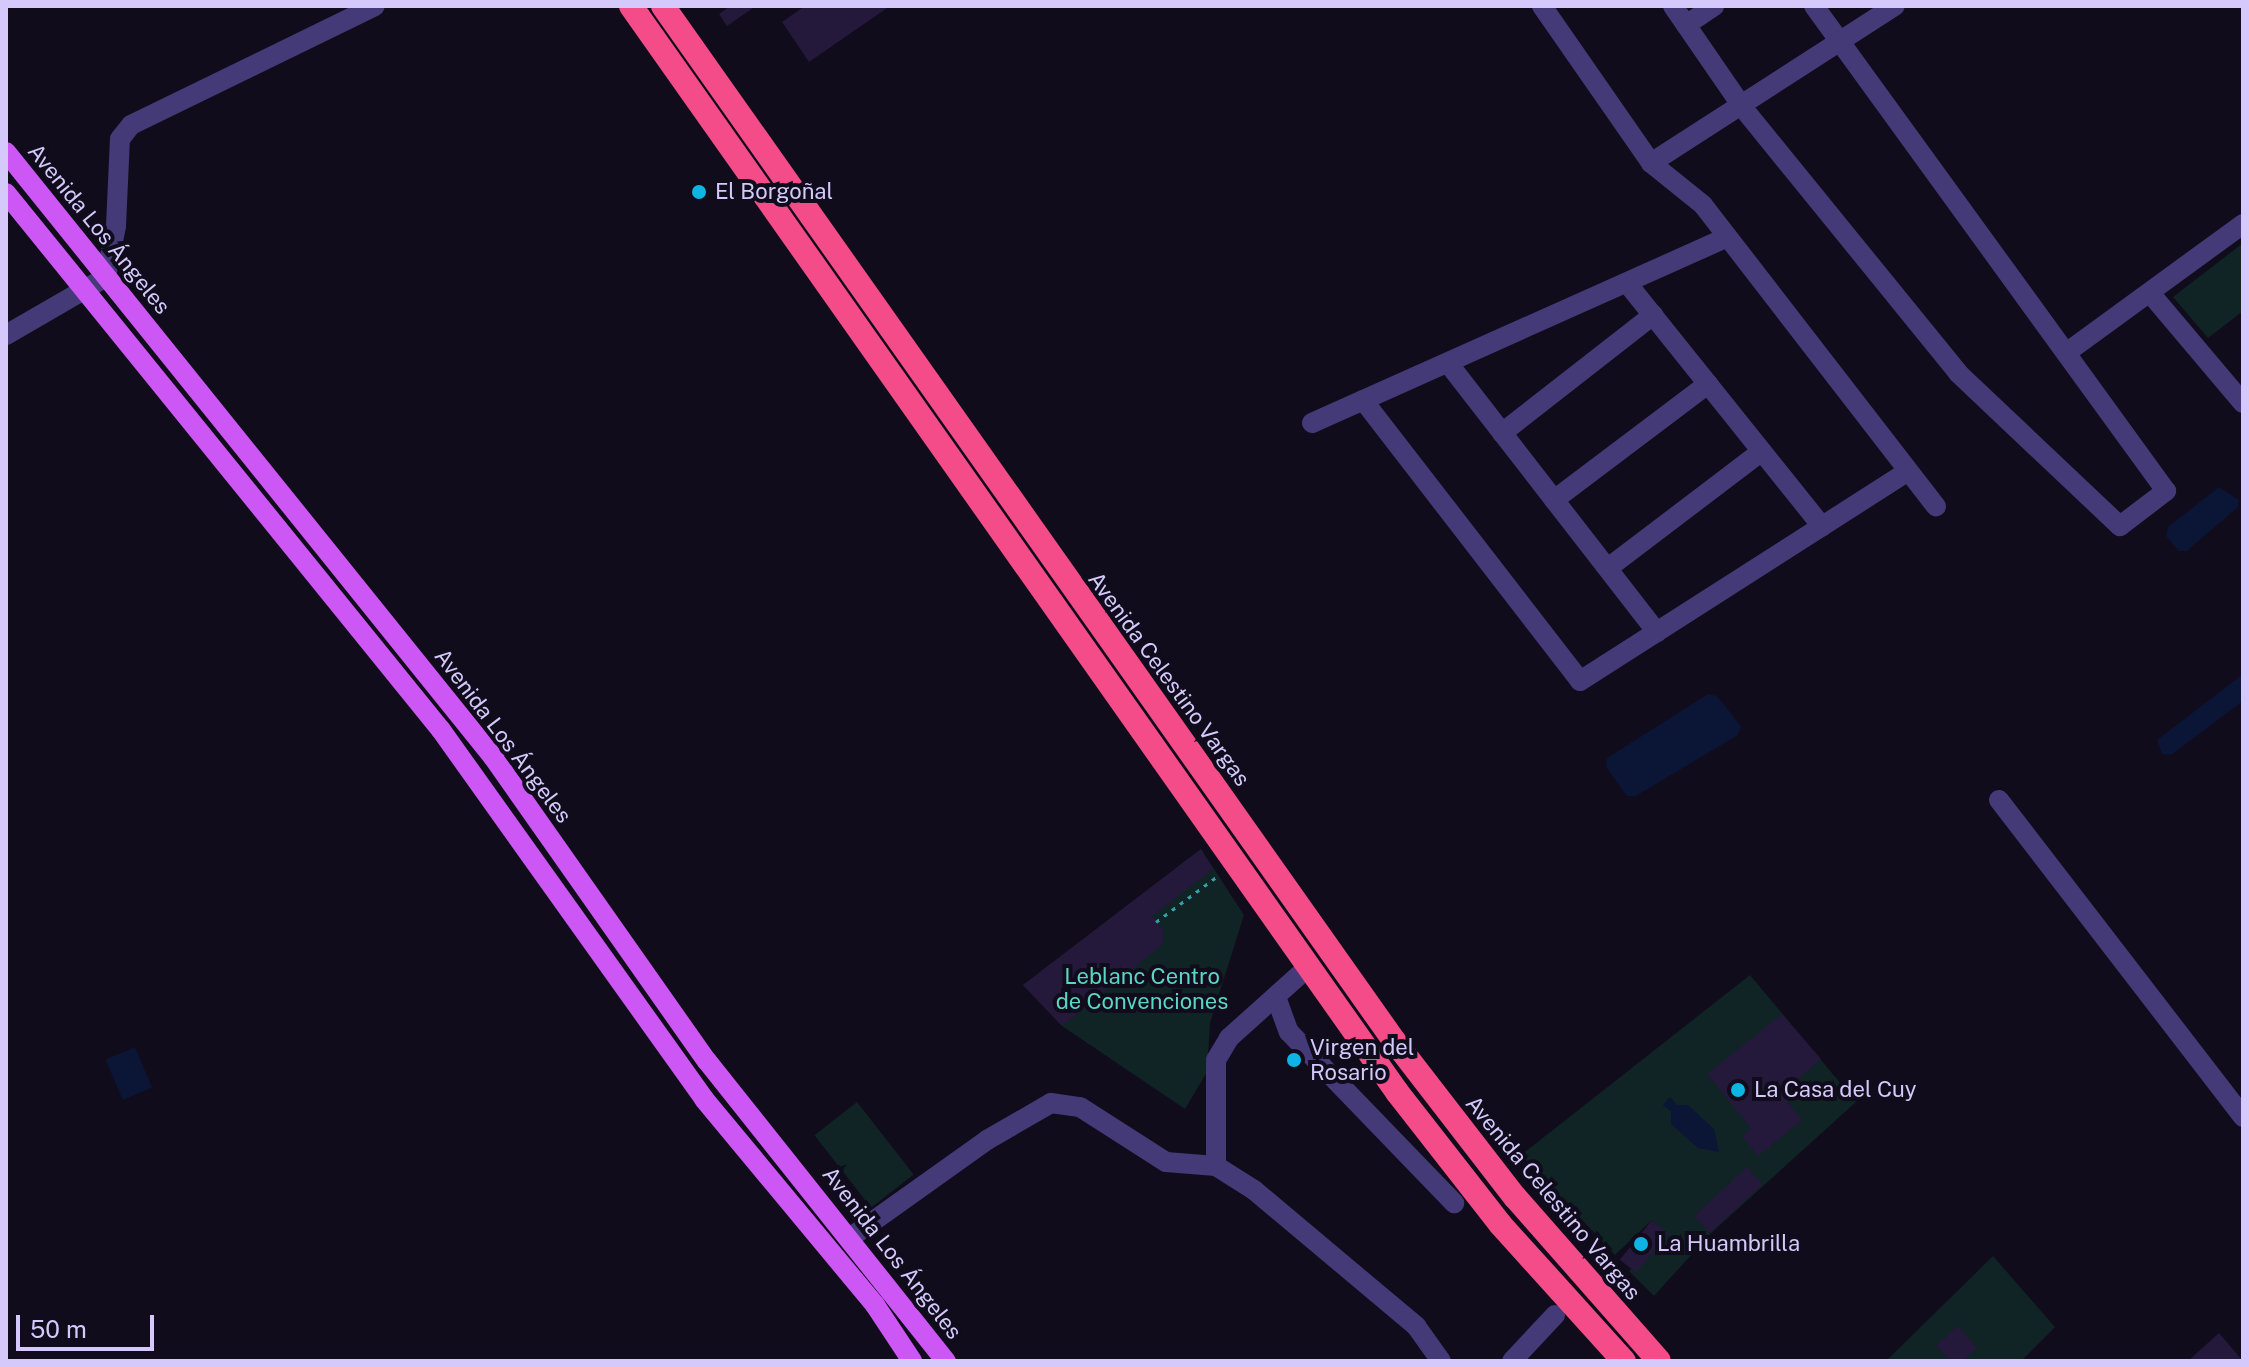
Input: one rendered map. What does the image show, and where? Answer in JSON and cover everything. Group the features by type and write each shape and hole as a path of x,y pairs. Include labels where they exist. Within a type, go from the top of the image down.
{"highway":[{"path":"631,6 1308,967 1500,1224 1624,1361"},
{"name":"Avenida Celestino Vargas","path":"663,6 1195,760 1487,1163 1659,1361"},
{"path":"657,42 679,28"},
{"path":"737,156 758,141"},
{"path":"831,288 850,271"},
{"path":"996,524 1018,511"},
{"path":"1173,775 1195,760"},
{"path":"1274,919 1297,903"}],"main road":[{"name":"Avenida Los Ángeles","path":"6,152 493,757 707,1061 851,1237 946,1361"},
{"name":"Avenida Los Ángeles","path":"6,193 441,730 704,1099 875,1305 912,1361"}],"street":[{"path":"6,335 86,292 106,277 116,226 120,139 131,125 375,6"},
{"path":"1542,6 1651,163 1703,205 1936,507"},
{"path":"1673,6 1743,108 1958,373 2120,526 2166,491 1814,6"},
{"path":"1686,25 1714,6"},
{"path":"1651,163 1743,108 1895,6"},
{"path":"2066,353 2243,224"},
{"path":"1312,423 1727,237"},
{"path":"1627,283 1822,526"},
{"path":"2150,293 2243,403"},
{"path":"1502,433 1653,315"},
{"path":"1448,363 1657,632"},
{"path":"1554,500 1708,384"},
{"path":"1363,400 1580,681 1908,471"},
{"path":"1608,568 1762,451"},
{"path":"1999,800 2243,1117"},
{"path":"1216,1166 1216,1060 1229,1038 1308,967"},
{"path":"1276,997 1289,1032 1454,1203"},
{"path":"851,1237 987,1140 1051,1103 1080,1107 1166,1162 1216,1166 1254,1190 1416,1326 1441,1361"},
{"path":"1512,1361 1555,1315"}],"path":[{"path":"1156,922 1235,864"}],"green space":[{"path":"2243,243 2243,311 2208,338 2173,297"},
{"name":"Leblanc Centro de Convenciones","path":"1201,849 1244,915 1210,1023 1207,1072 1185,1109 1062,1026 1023,985"},
{"path":"1750,975 1856,1102 1710,1234 1654,1296 1629,1271 1667,1233 1652,1220 1615,1255 1521,1155"},
{"path":"857,1102 914,1174 871,1208 814,1135"},
{"path":"1993,1256 2055,1327 2021,1361 1886,1361"}],"water":[{"path":"2219,487 2239,500 2238,507 2187,551 2179,551 2166,536 2168,527"},
{"path":"2243,674 2243,701 2171,755 2162,754 2157,740"},
{"path":"1708,694 1717,696 1741,726 1738,735 1636,796 1627,796 1606,767 1607,758"},
{"path":"135,1047 152,1088 123,1100 106,1060"},
{"path":"1670,1097 1677,1105 1688,1105 1714,1129 1719,1152 1698,1148 1671,1124 1671,1111 1663,1105"}],"building":[{"path":"730,6 756,6 727,26 719,14"},
{"path":"805,6 890,6 809,62 782,22"},
{"path":"1201,849 1213,869 1152,916 1164,931 1163,944 1062,1026 1023,985"},
{"path":"1782,1014 1821,1059 1781,1094 1802,1120 1758,1156 1742,1136 1751,1128 1707,1074"},
{"path":"1747,1167 1763,1184 1710,1233 1694,1216"},
{"name":"La Huambrilla","path":"1652,1220 1668,1233 1636,1273 1620,1260"},
{"path":"1958,1326 1977,1348 1962,1361 1950,1361 1936,1345"},
{"path":"2219,1333 2243,1361 2188,1361"}],"place":[{"name":"El Borgoñal","path":"699,192"},
{"name":"Virgen del Rosario","path":"1294,1060"},
{"name":"La Casa del Cuy","path":"1738,1090"},
{"name":"La Huambrilla","path":"1641,1244"}]}
